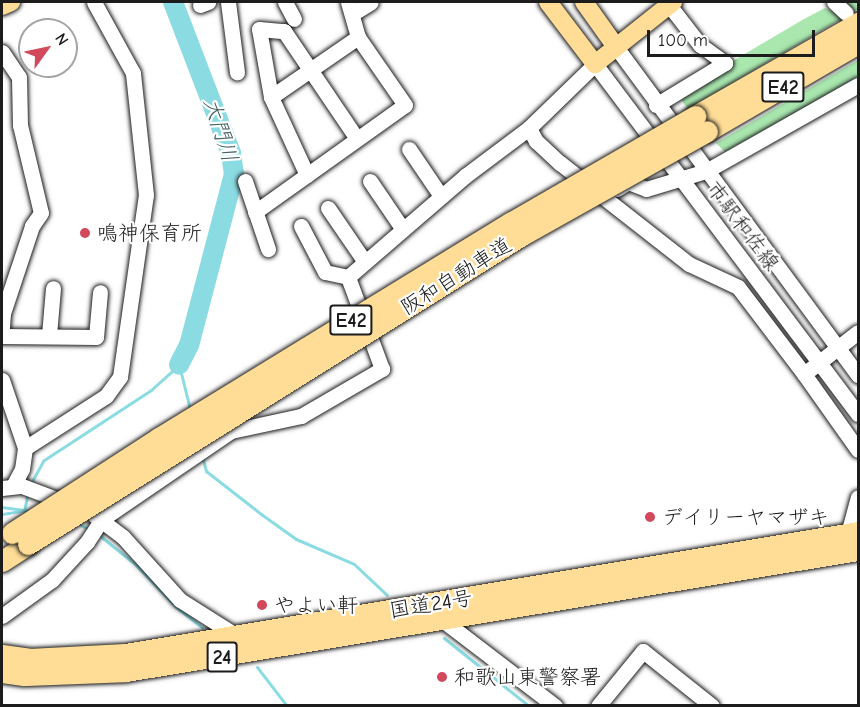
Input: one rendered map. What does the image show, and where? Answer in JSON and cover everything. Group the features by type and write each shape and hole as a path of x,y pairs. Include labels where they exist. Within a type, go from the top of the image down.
{"highway":[{"name":"阪和自動車道","path":"701,124 852,18"},
{"name":"阪和自動車道","path":"2,561 14,539 159,438 510,223 855,46"},
{"name":"国道24号","path":"2,655 29,659 125,654 424,605 855,539"},
{"name":"国道24号","path":"2,672 24,675 126,671 257,651 441,620 855,539"}],"main road":[{"path":"2,6 11,2"},
{"path":"548,2 594,64 671,3"},
{"path":"584,2 616,47"}],"street":[{"path":"25,448 106,396 120,377 146,195 133,73 94,2"},
{"path":"228,2 237,72"},
{"path":"286,2 294,19"},
{"path":"255,212 405,105 358,37 350,8 370,2"},
{"path":"834,2 852,18"},
{"path":"656,105 725,63 700,45 671,3"},
{"path":"307,175 271,97 259,29 284,31 357,139"},
{"path":"271,97 358,37"},
{"name":"市駅和佐線","path":"616,47 656,105 858,375"},
{"path":"2,52 19,77 21,125 41,213 32,226 3,313 2,329"},
{"path":"301,226 325,272 348,276 441,196 529,128 594,64"},
{"name":"市駅和佐線","path":"594,64 858,414"},
{"path":"606,195 628,182 646,189 706,171 858,85"},
{"path":"529,128 551,155 606,195 689,264 738,287 858,450"},
{"path":"409,149 441,196"},
{"path":"245,181 268,249"},
{"path":"370,181 402,228"},
{"path":"328,208 365,262"},
{"path":"2,616 52,580 87,542 100,522 231,431 301,416 382,369 348,276"},
{"path":"49,335 53,288"},
{"path":"2,336 96,337 100,292"},
{"path":"804,374 858,332"},
{"path":"2,380 25,448 22,469 12,486 42,492 100,522 180,600 257,651"},
{"path":"855,539 858,497"},
{"path":"424,605 555,705"},
{"path":"602,704 643,651 712,705"}],"green space":[{"path":"844,2 858,2 858,9 688,109 682,101 681,97 731,62 804,19 825,8 840,15"},
{"path":"858,60 858,79 726,153 716,143"}],"waterway":[{"name":"大門川","path":"173,2 231,153 234,174 189,345 179,365"},
{"path":"31,483 44,460 151,390 179,365 190,409"},
{"path":"202,456 206,471 261,514 296,539 354,564 387,595"},
{"path":"24,511 28,492"},
{"path":"2,507 31,511"},
{"path":"2,514 22,511"},
{"path":"77,523 90,530"},
{"path":"99,535 136,565 176,607 202,627"},
{"path":"444,638 529,706"},
{"path":"257,667 287,706"}],"place":[{"name":"鳴神保育所","path":"85,233"},
{"name":"デイリーヤマザキ","path":"650,517"},
{"name":"やよい軒","path":"262,605"},
{"name":"和歌山東警察署","path":"442,677"}]}
